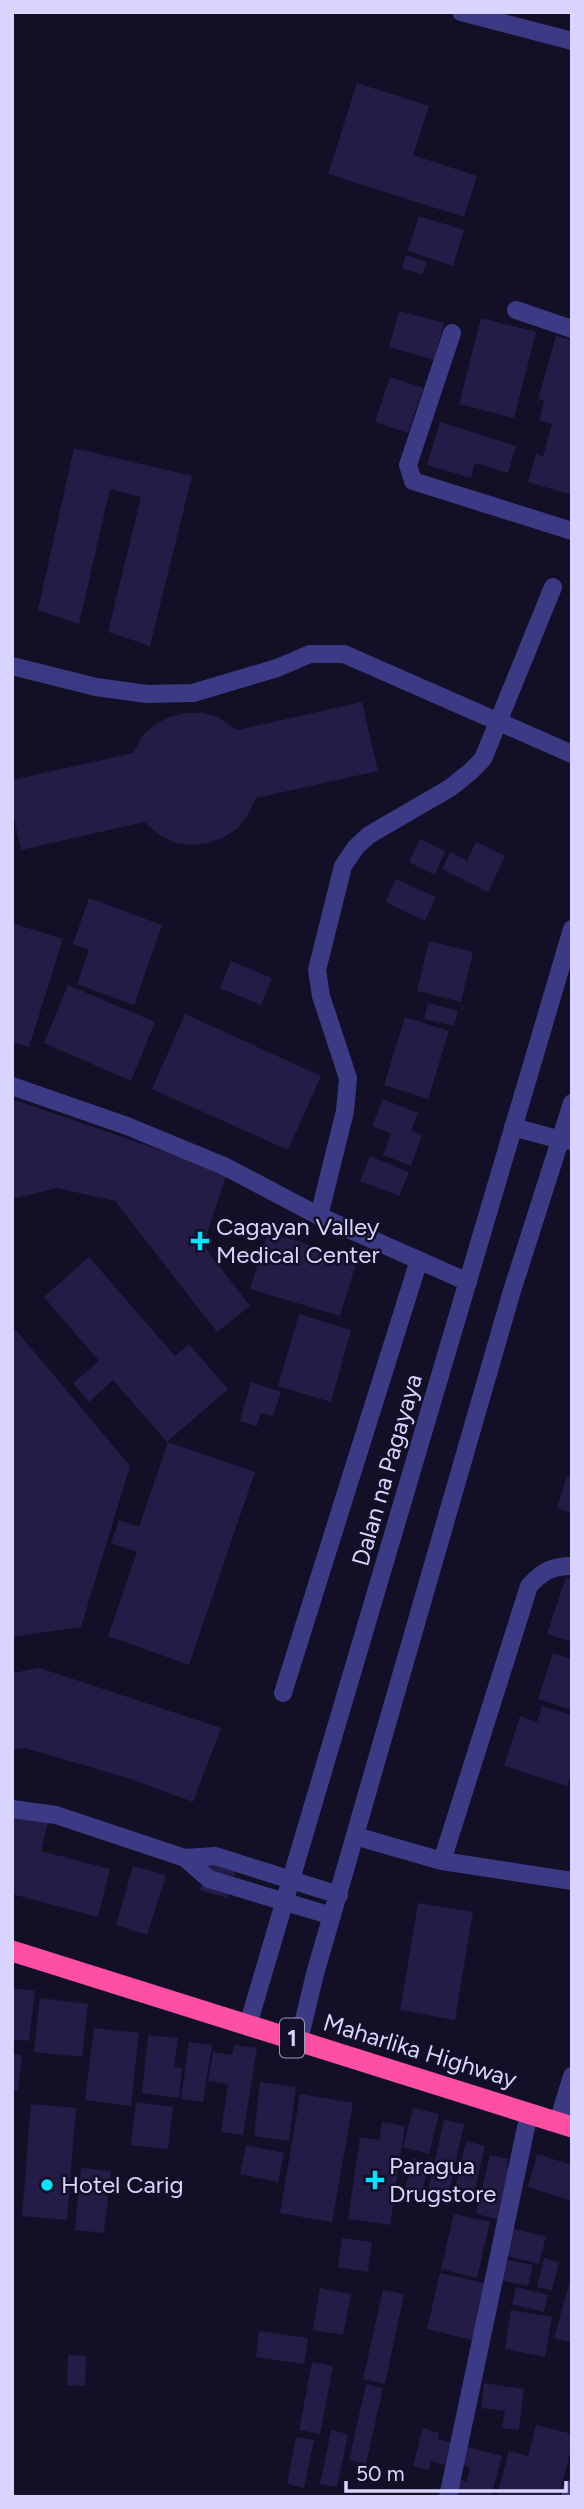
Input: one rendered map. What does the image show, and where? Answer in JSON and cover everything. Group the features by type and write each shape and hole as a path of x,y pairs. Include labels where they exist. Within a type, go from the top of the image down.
{"highway":[{"name":"Maharlika Highway","path":"12,1951 565,2124"}],"street":[{"path":"461,12 572,41"},
{"path":"516,310 572,329"},
{"path":"452,333 408,465 413,481 572,531"},
{"path":"319,1216 345,1111 348,1078 321,996 317,970 343,866 356,847 369,835 450,788 483,759 553,587"},
{"path":"12,666 96,687 147,694 193,692 277,668 310,654 344,654 572,754"},
{"name":"Dalan na Pagayaya","path":"248,2025 572,929"},
{"path":"12,1086 127,1126 224,1166 319,1216 468,1282"},
{"path":"299,2040 315,1974 511,1294 566,1140 572,1102"},
{"path":"513,1127 566,1140"},
{"path":"283,1693 419,1260"},
{"path":"442,1861 529,1586 544,1571 572,1566"},
{"path":"12,1809 56,1815 185,1858 215,1857 339,1895"},
{"path":"355,1836 442,1861 572,1881"},
{"path":"185,1858 209,1879 332,1916"},
{"path":"565,2124 572,2076"},
{"path":"448,2497 529,2113"},
{"path":"570,2497 572,2489"}],"building":[{"path":"357,83 429,106 413,155 477,176 464,217 328,174"},
{"path":"419,216 464,230 453,266 408,251"},
{"path":"406,255 427,262 422,275 402,268"},
{"path":"399,311 444,323 434,360 389,347"},
{"path":"481,318 536,332 514,418 459,404"},
{"path":"556,336 572,340 572,495 528,482 536,454 543,457 552,424 539,420 544,401 538,399"},
{"path":"390,377 423,388 408,433 375,422"},
{"path":"440,422 516,446 508,473 475,463 471,478 427,465"},
{"path":"74,448 192,476 150,646 108,632 141,497 110,489 79,624 38,610"},
{"path":"362,702 378,771 256,798 238,828 209,843 176,843 161,836 144,822 21,850 12,808 12,780 133,753 143,735 155,724 186,713 203,713 218,717 237,730"},
{"path":"420,839 445,851 435,875 409,862"},
{"path":"476,842 505,856 488,892 442,869 450,852 467,861"},
{"path":"396,879 436,897 425,921 385,902"},
{"path":"89,898 162,925 134,1005 77,984 89,950 73,944"},
{"path":"12,923 63,939 29,1047 12,1042"},
{"path":"429,941 473,952 461,1002 417,991"},
{"path":"231,961 272,978 261,1005 220,988"},
{"path":"68,985 155,1022 131,1081 44,1043"},
{"path":"428,1003 458,1011 454,1026 424,1019"},
{"path":"185,1014 321,1076 288,1150 152,1089"},
{"path":"405,1017 449,1031 428,1099 384,1085"},
{"path":"12,1099 227,1173 203,1245 250,1306 217,1332 115,1201 57,1188 12,1199"},
{"path":"383,1099 418,1113 411,1130 422,1135 411,1166 383,1155 391,1134 372,1126"},
{"path":"370,1156 409,1172 399,1196 360,1181"},
{"path":"268,1232 357,1260 340,1316 250,1289"},
{"path":"89,1257 175,1356 189,1344 228,1389 167,1442 113,1380 89,1402 73,1383 99,1361 44,1297"},
{"path":"299,1314 351,1330 331,1402 278,1386"},
{"path":"15,1329 130,1466 81,1627 12,1637 12,1330"},
{"path":"251,1382 281,1392 273,1416 261,1413 257,1426 240,1421"},
{"path":"168,1442 255,1472 189,1665 108,1636 137,1552 111,1543 119,1520 139,1527"},
{"path":"567,1476 572,1478 572,1513 557,1508"},
{"path":"566,1577 572,1580 572,1642 547,1634"},
{"path":"553,1653 572,1659 572,1710 538,1699"},
{"path":"40,1668 221,1728 193,1802 131,1779 25,1748 12,1750 12,1673"},
{"path":"542,1706 572,1715 572,1771 567,1786 504,1766 520,1716 537,1722"},
{"path":"12,1815 48,1822 41,1851 110,1869 98,1917 12,1894"},
{"path":"215,1846 241,1854 227,1898 200,1890"},
{"path":"133,1866 166,1875 147,1935 116,1925"},
{"path":"418,1903 473,1912 455,2020 400,2010"},
{"path":"12,1988 35,1991 29,2041 12,2039"},
{"path":"40,1998 88,2004 82,2057 34,2052"},
{"path":"94,2028 139,2033 131,2106 85,2100"},
{"path":"148,2035 178,2038 174,2067 182,2068 179,2098 142,2093"},
{"path":"189,2042 212,2045 203,2102 181,2099"},
{"path":"234,2045 257,2048 243,2135 221,2132 228,2084 208,2081 213,2052 232,2055"},
{"path":"12,2054 22,2055 18,2091 12,2090"},
{"path":"260,2082 296,2087 289,2141 254,2136"},
{"path":"300,2094 353,2103 332,2222 280,2213"},
{"path":"136,2102 173,2107 168,2149 131,2145"},
{"path":"31,2104 76,2108 67,2220 22,2216"},
{"path":"413,2108 439,2114 429,2154 403,2147"},
{"path":"444,2120 464,2124 446,2205 426,2200"},
{"name":"Paragua Drugstore","path":"382,2122 405,2126 390,2225 348,2219 360,2137 379,2140"},
{"path":"466,2141 485,2146 473,2198 454,2193"},
{"path":"246,2145 284,2153 278,2182 240,2174"},
{"path":"537,2154 572,2165 572,2201 528,2187"},
{"path":"490,2155 508,2159 507,2167 514,2168 502,2220 476,2214"},
{"path":"413,2158 429,2162 421,2197 404,2193"},
{"path":"81,2168 111,2171 104,2233 75,2230"},
{"path":"454,2214 490,2222 477,2278 441,2269"},
{"path":"509,2228 546,2236 539,2264 503,2255"},
{"path":"342,2238 372,2242 368,2272 338,2267"},
{"path":"544,2258 559,2262 552,2290 537,2287"},
{"path":"504,2259 533,2265 528,2286 499,2280"},
{"path":"440,2273 490,2284 476,2341 427,2329"},
{"path":"572,2274 572,2343 554,2338"},
{"path":"516,2287 548,2295 544,2312 512,2304"},
{"path":"320,2288 351,2294 343,2335 313,2330"},
{"path":"383,2290 404,2294 385,2384 363,2379"},
{"path":"511,2310 552,2317 545,2357 505,2349"},
{"path":"259,2331 308,2338 304,2364 256,2357"},
{"path":"68,2355 86,2356 85,2386 67,2385"},
{"path":"312,2362 333,2366 320,2434 299,2430"},
{"path":"484,2383 524,2389 519,2430 502,2428 505,2411 481,2408"},
{"path":"366,2384 383,2388 366,2464 349,2460"},
{"path":"536,2425 572,2434 559,2497 497,2496 509,2451 528,2456"},
{"path":"423,2428 439,2433 438,2439 451,2442 445,2465 431,2461 429,2470 413,2466"},
{"path":"331,2430 348,2434 337,2487 320,2484"},
{"path":"296,2437 314,2440 304,2488 287,2484"},
{"path":"467,2447 502,2456 491,2497 454,2497 459,2479 467,2482 470,2467 463,2465"}],"place":[{"name":"Cagayan Valley Medical Center","path":"200,1241"},
{"name":"Paragua Drugstore","path":"375,2180"},
{"name":"Hotel Carig","path":"47,2185"}]}
